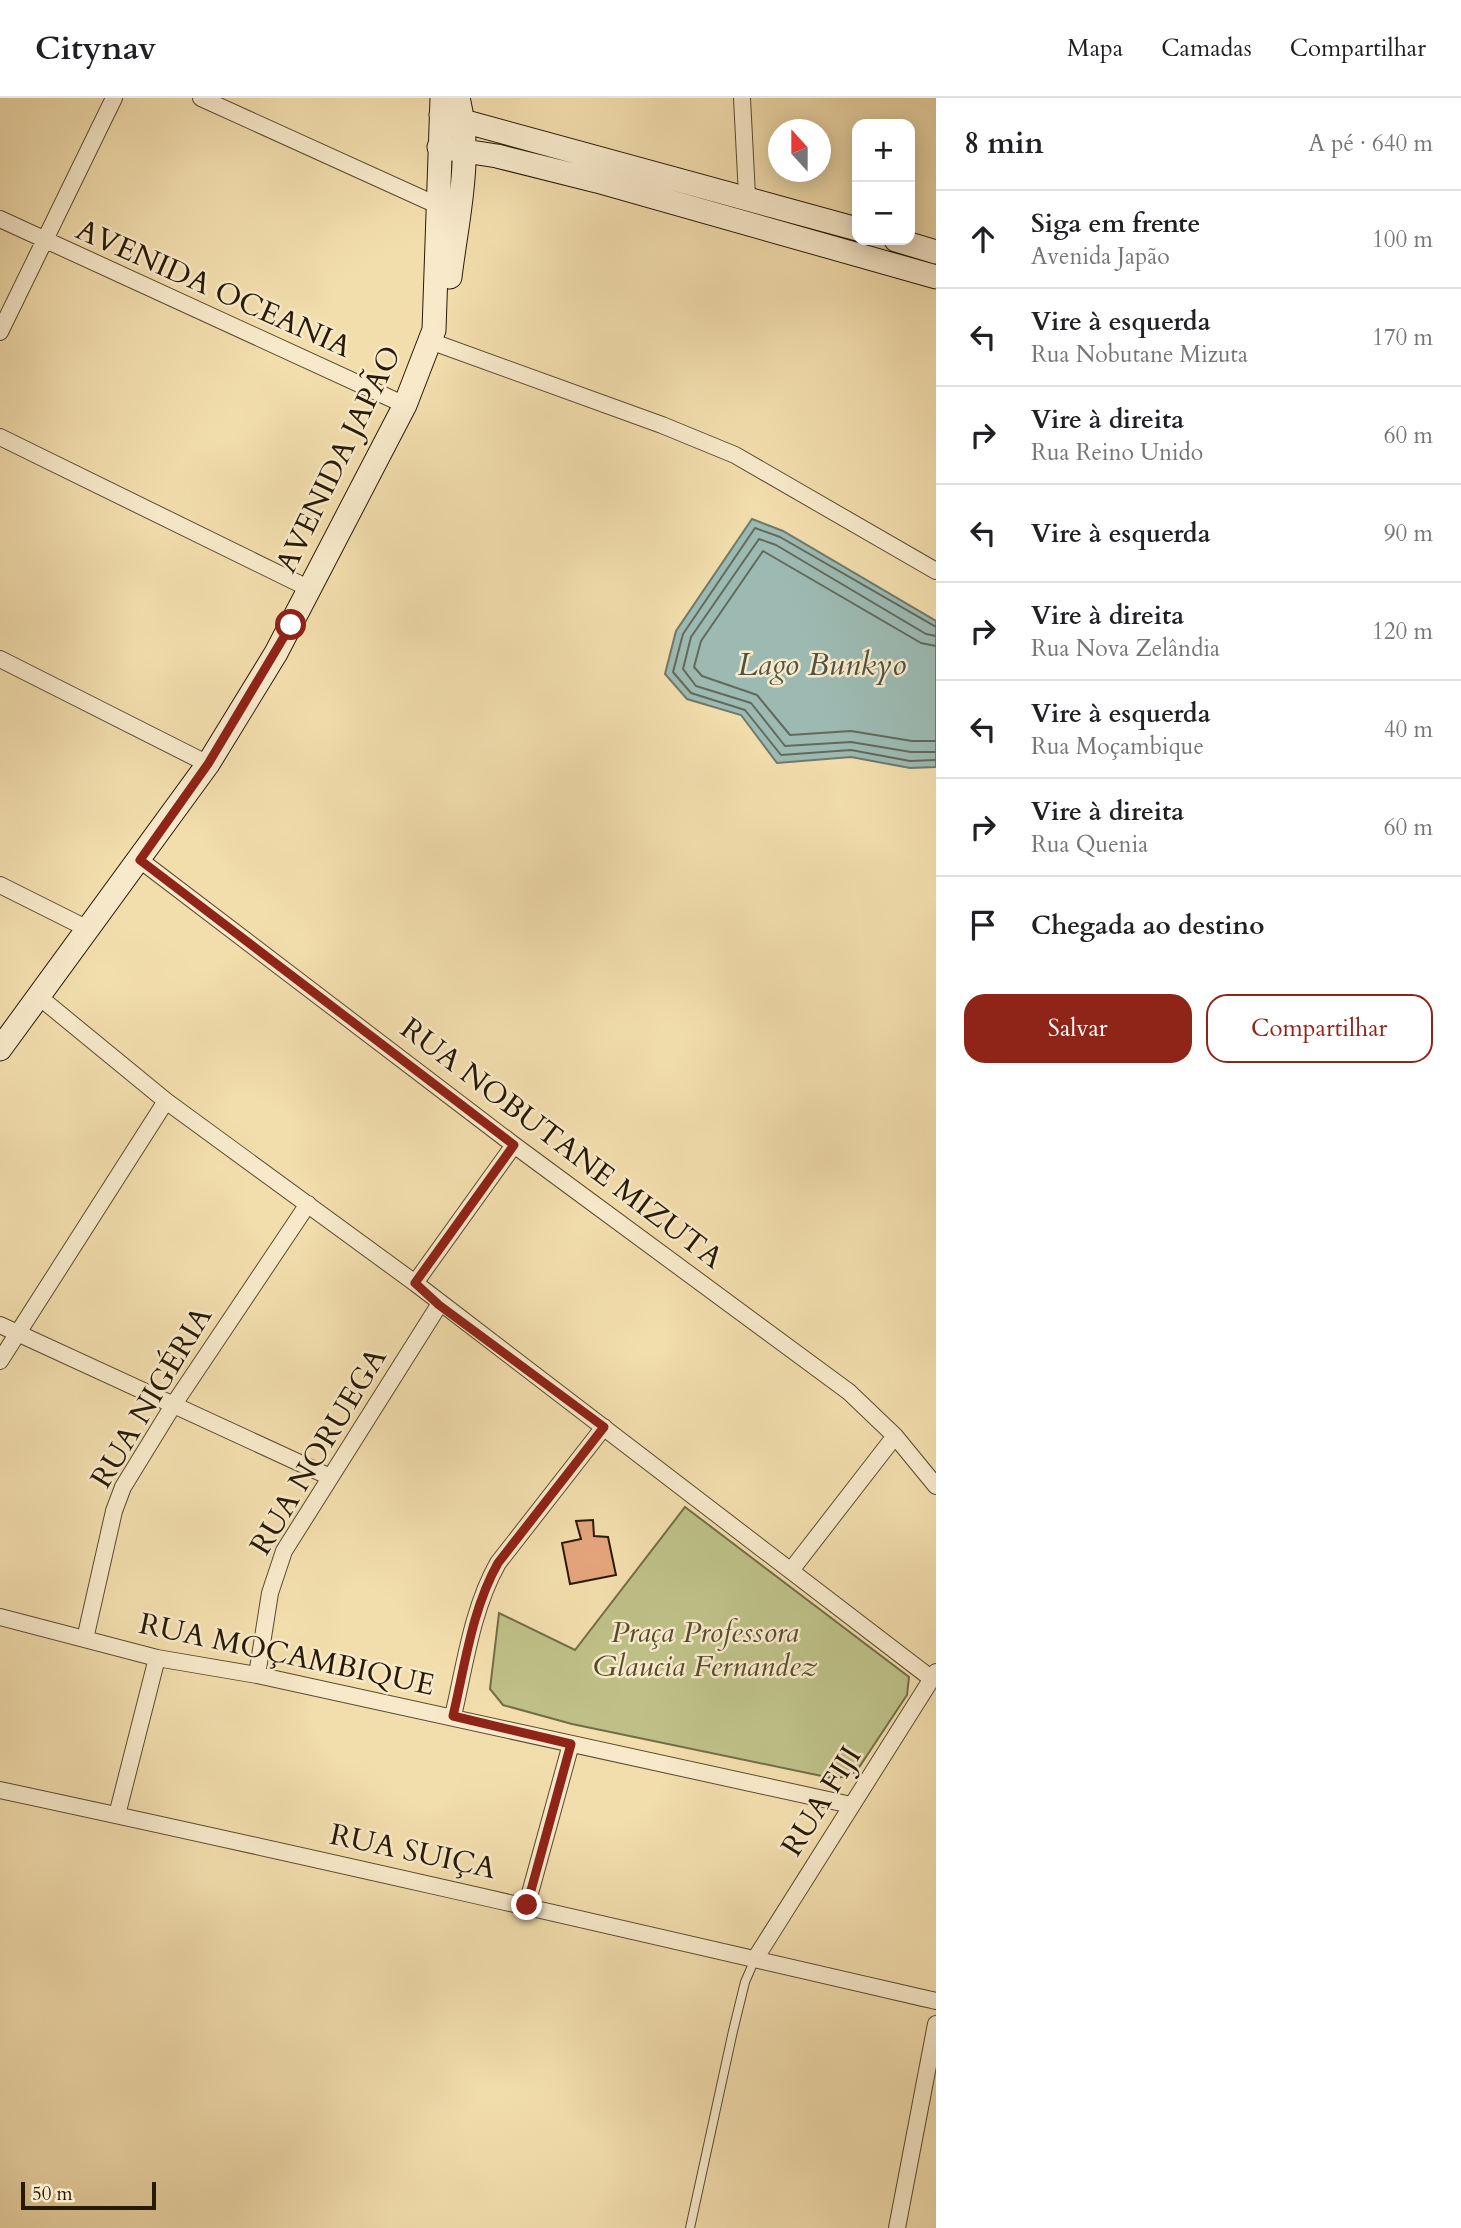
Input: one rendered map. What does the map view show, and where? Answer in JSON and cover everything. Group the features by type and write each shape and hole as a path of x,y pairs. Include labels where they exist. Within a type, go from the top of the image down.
{"main road":[{"path":"432,335 450,277 465,150 461,106"},
{"path":"442,107 461,106 495,130 747,196 852,228"},
{"name":"AVENIDA JAPÃO","path":"0,1049 208,764 276,653 405,405 432,335 442,107"},
{"path":"439,147 497,156 936,277"},
{"path":"462,177 473,167 497,156"},
{"path":"914,245 936,251"}],"street":[{"path":"0,332 114,98"},
{"path":"201,98 439,206"},
{"path":"742,98 747,196"},
{"name":"AVENIDA OCEANIA","path":"0,219 405,405"},
{"path":"432,335 735,455 936,571"},
{"path":"0,437 310,589"},
{"path":"0,659 208,764"},
{"name":"RUA NOBUTANE MIZUTA","path":"140,860 514,1145 800,1354 870,1410 936,1486"},
{"path":"0,885 88,929"},
{"path":"38,996 166,1101 415,1283 439,1305 792,1569 935,1681"},
{"path":"0,1362 15,1334 166,1101"},
{"path":"415,1283 514,1145"},
{"name":"RUA NIGÉRIA","path":"85,1639 114,1511 123,1488 174,1404 308,1204"},
{"name":"RUA NORUEGA","path":"257,1675 276,1569 330,1477 439,1305"},
{"path":"0,1325 330,1477"},
{"path":"453,1716 480,1601 487,1582 498,1563 604,1427"},
{"path":"792,1569 895,1436"},
{"name":"RUA MOÇAMBIQUE","path":"0,1617 157,1658 257,1675 453,1716 851,1805"},
{"path":"117,1815 157,1658"},
{"name":"RUA FIJI","path":"755,1959 851,1805 935,1681"},
{"path":"527,1905 571,1744"},
{"name":"RUA SUIÇA","path":"0,1790 527,1905 936,2001"},
{"path":"897,2228 936,2024"}],"lane":[{"path":"690,2228 733,2031 745,1982 755,1959"}],"green space":[{"name":"Praça Professora Glaucia Fernandez","path":"685,1507 909,1677 907,1695 856,1772 836,1779 572,1724 503,1705 490,1689 499,1613 575,1650"}],"water":[{"name":"Lago Bunkyo","path":"752,519 783,531 936,621 936,767 910,768 851,757 777,763 741,715 687,699 665,674 676,631"}],"building":[{"path":"593,1520 594,1536 608,1537 616,1575 570,1584 562,1543 581,1539 576,1521"}],"route":[{"path":"291,625 208,764 140,860 514,1145 415,1283 439,1305 604,1427 498,1563 487,1582 480,1601 453,1716 571,1744 527,1905"}]}
